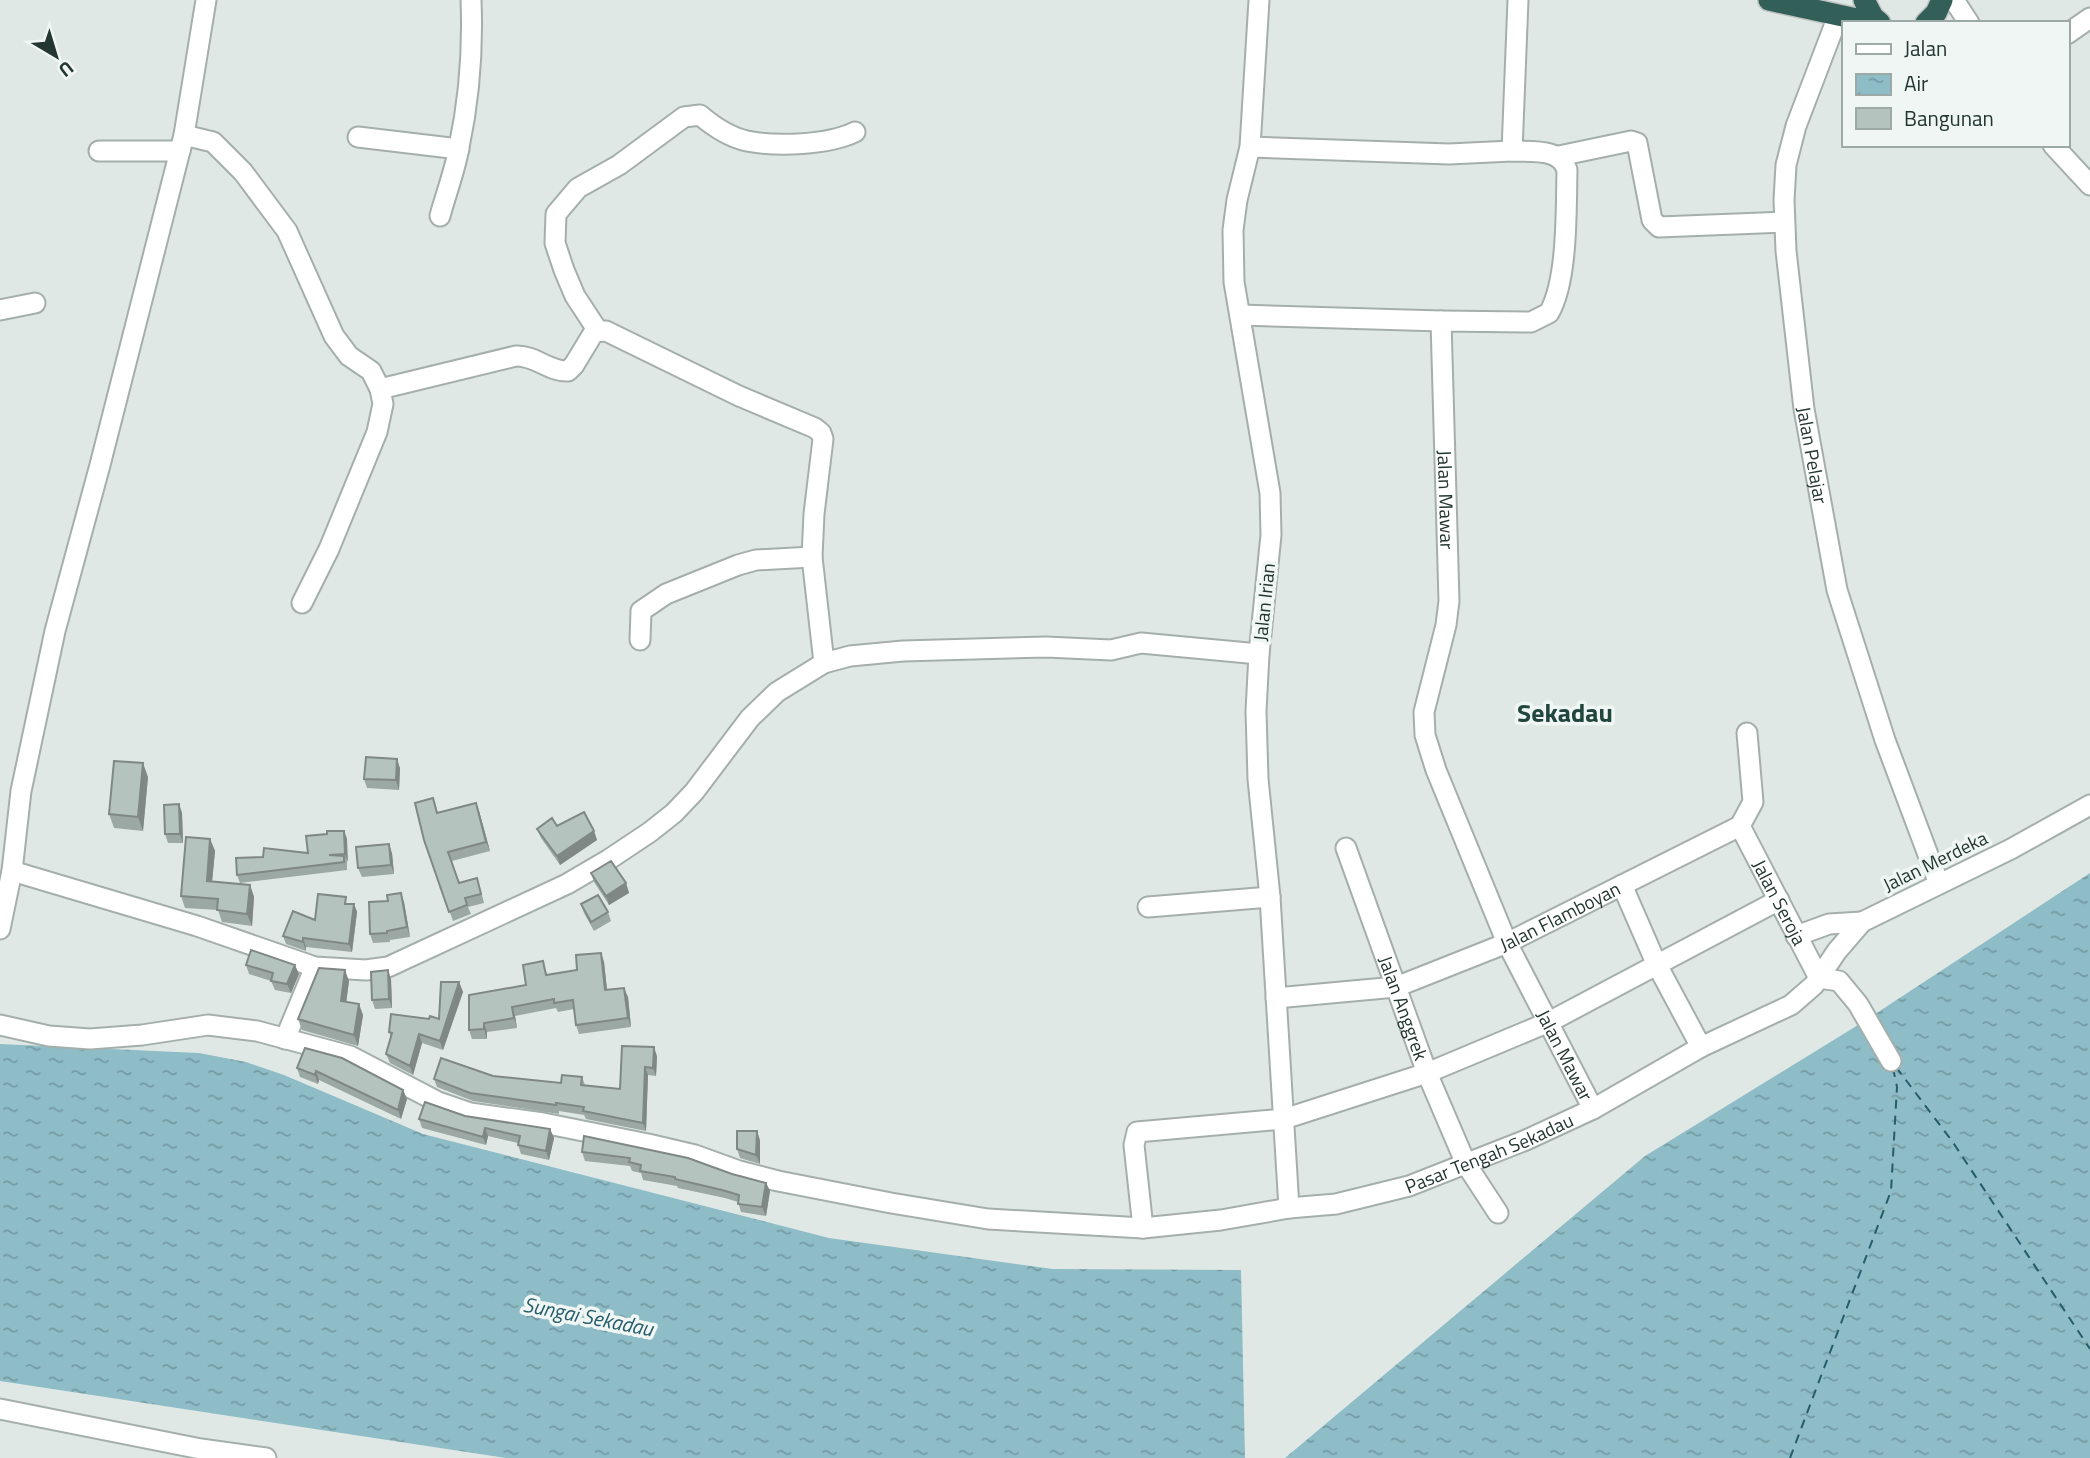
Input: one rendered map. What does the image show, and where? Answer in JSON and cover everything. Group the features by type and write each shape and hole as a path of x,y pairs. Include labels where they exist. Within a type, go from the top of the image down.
{"highway":[{"path":"1769,0 1867,21"},
{"path":"1864,0 1876,21"},
{"path":"1928,21 1936,13 1942,0"}],"street":[{"path":"0,929 3,902 12,871 21,791 55,631 182,143 206,0"},
{"path":"440,216 465,117 472,30 471,0"},
{"name":"Jalan Irian","path":"1259,0 1250,147 1237,200 1233,230 1234,282 1270,493 1271,535 1256,710 1258,779 1270,897 1289,1208"},
{"path":"1512,151 1518,0"},
{"path":"1954,0 1968,21"},
{"name":"Jalan Pelajar","path":"1838,16 1791,144 1786,165 1784,222 1804,409 1837,590 1877,716 1938,884"},
{"path":"2069,33 2090,18"},
{"path":"598,331 575,296 555,243 556,214 578,188 619,165 684,117 700,115 719,130 747,141 803,144 841,139 855,132"},
{"path":"358,137 459,149"},
{"path":"1250,147 1436,153 1512,151 1559,156 1631,141 1637,143 1652,220 1659,227 1784,222"},
{"path":"99,151 214,142 243,172 287,230 334,336 349,356 371,371 380,389 383,404 377,432 329,549 302,603"},
{"path":"2055,147 2090,185"},
{"path":"1240,315 1531,322 1549,313 1558,292 1565,228 1567,170 1559,156"},
{"path":"0,310 35,303"},
{"name":"Jalan Mawar","path":"1441,321 1448,601 1446,625 1423,721 1436,770 1507,943 1593,1109"},
{"path":"380,389 516,356 526,356 561,371 568,371 589,338 598,331 606,331 739,396 815,428 823,439 812,557 824,663"},
{"path":"640,640 641,611 666,594 747,562 812,557"},
{"path":"12,871 197,926 315,967 366,970 388,967 567,884 608,860 674,813 694,792 750,718 777,692 824,663 850,656 903,651 1046,647 1111,650 1140,643 1259,654"},
{"path":"1740,826 1753,802 1746,733"},
{"name":"Jalan Merdeka","path":"1819,978 1837,951 1862,922 2011,849 2090,806"},
{"name":"Jalan Flamboyan","path":"1276,998 1396,987 1507,943 1740,826"},
{"name":"Jalan Seroja","path":"1740,826 1819,978"},
{"name":"Jalan Anggrek","path":"1346,848 1427,1073 1466,1164 1497,1213"},
{"path":"1622,884 1657,963 1701,1047"},
{"path":"1149,907 1270,897"},
{"path":"1143,1228 1134,1145 1137,1132 1284,1119 1427,1073 1549,1022 1779,900"},
{"path":"1796,936 1829,924 1862,922"},
{"path":"285,1039 315,967"},
{"path":"1819,978 1839,981 1858,1004 1891,1060"},
{"name":"Pasar Tengah Sekadau","path":"0,1024 49,1036 76,1039 142,1035 208,1025 257,1031 350,1056 438,1102 470,1113 543,1123 648,1143 695,1155 739,1171 828,1192 988,1219 1143,1228 1336,1204 1409,1186 1526,1140 1593,1109 1701,1047 1791,1005 1805,995 1819,978"},
{"path":"0,1409 201,1449 266,1458"}],"water":[{"path":"2090,873 2090,1458 1285,1458 1645,1156 1863,1022"},
{"name":"Sungai Sekadau","path":"0,1044 199,1053 246,1062 284,1075 423,1134 829,1238 1053,1269 1241,1270 1245,1458 506,1458 0,1381"}],"building":[{"path":"366,757 397,759 396,780 364,779"},
{"path":"114,761 143,763 138,817 109,814"},
{"path":"433,798 437,813 476,803 486,842 448,852 459,883 477,878 481,894 465,898 467,905 449,912 424,840 415,803"},
{"path":"179,804 180,834 165,834 164,805"},
{"path":"584,812 594,831 557,856 537,829 552,818 557,826"},
{"path":"327,831 344,831 345,854 329,855 344,856 344,862 237,875 236,858 263,857 264,848 308,853 306,836 327,834"},
{"path":"186,837 210,839 207,881 250,885 247,914 217,910 218,899 181,896"},
{"path":"389,844 391,865 358,868 356,847"},
{"path":"611,861 626,883 606,896 591,873"},
{"path":"401,893 407,927 387,933 370,934 369,902 388,901 387,895"},
{"path":"318,894 346,897 345,904 354,904 349,944 303,938 303,942 283,936 293,911 315,920"},
{"path":"598,895 608,912 591,922 581,904"},
{"path":"251,950 295,965 287,984 271,981 273,973 246,965"},
{"path":"601,953 605,990 624,988 628,1018 576,1025 573,1000 554,1003 554,999 512,1007 514,1018 484,1023 484,1029 469,1030 469,995 526,985 523,965 543,961 546,975 577,970 576,955"},
{"path":"319,968 345,970 341,1001 359,1004 354,1035 298,1019"},
{"path":"388,970 389,999 372,1000 371,972"},
{"path":"441,982 459,982 440,1041 419,1034 410,1066 386,1054 392,1033 389,1032 391,1014 439,1019"},
{"path":"622,1046 654,1047 653,1068 645,1067 643,1123 583,1111 584,1107 470,1093 434,1079 441,1058 493,1076 561,1083 562,1075 582,1077 581,1085 620,1089"},
{"path":"305,1048 342,1058 403,1090 398,1110 316,1071 315,1075 297,1068"},
{"path":"425,1102 465,1116 550,1129 546,1151 518,1145 520,1136 485,1128 483,1137 419,1119"},
{"path":"737,1131 757,1131 756,1155 737,1149"},
{"path":"584,1136 688,1158 766,1183 762,1207 738,1204 739,1195 675,1177 640,1171 641,1165 629,1162 630,1158 582,1152"}],"ferry route":[{"path":"1896,1067 1952,1141 2090,1349"},
{"path":"1790,1458 1891,1191 1897,1087 1893,1068"}],"district":[{"name":"Sekadau","path":"1565,713"}]}
